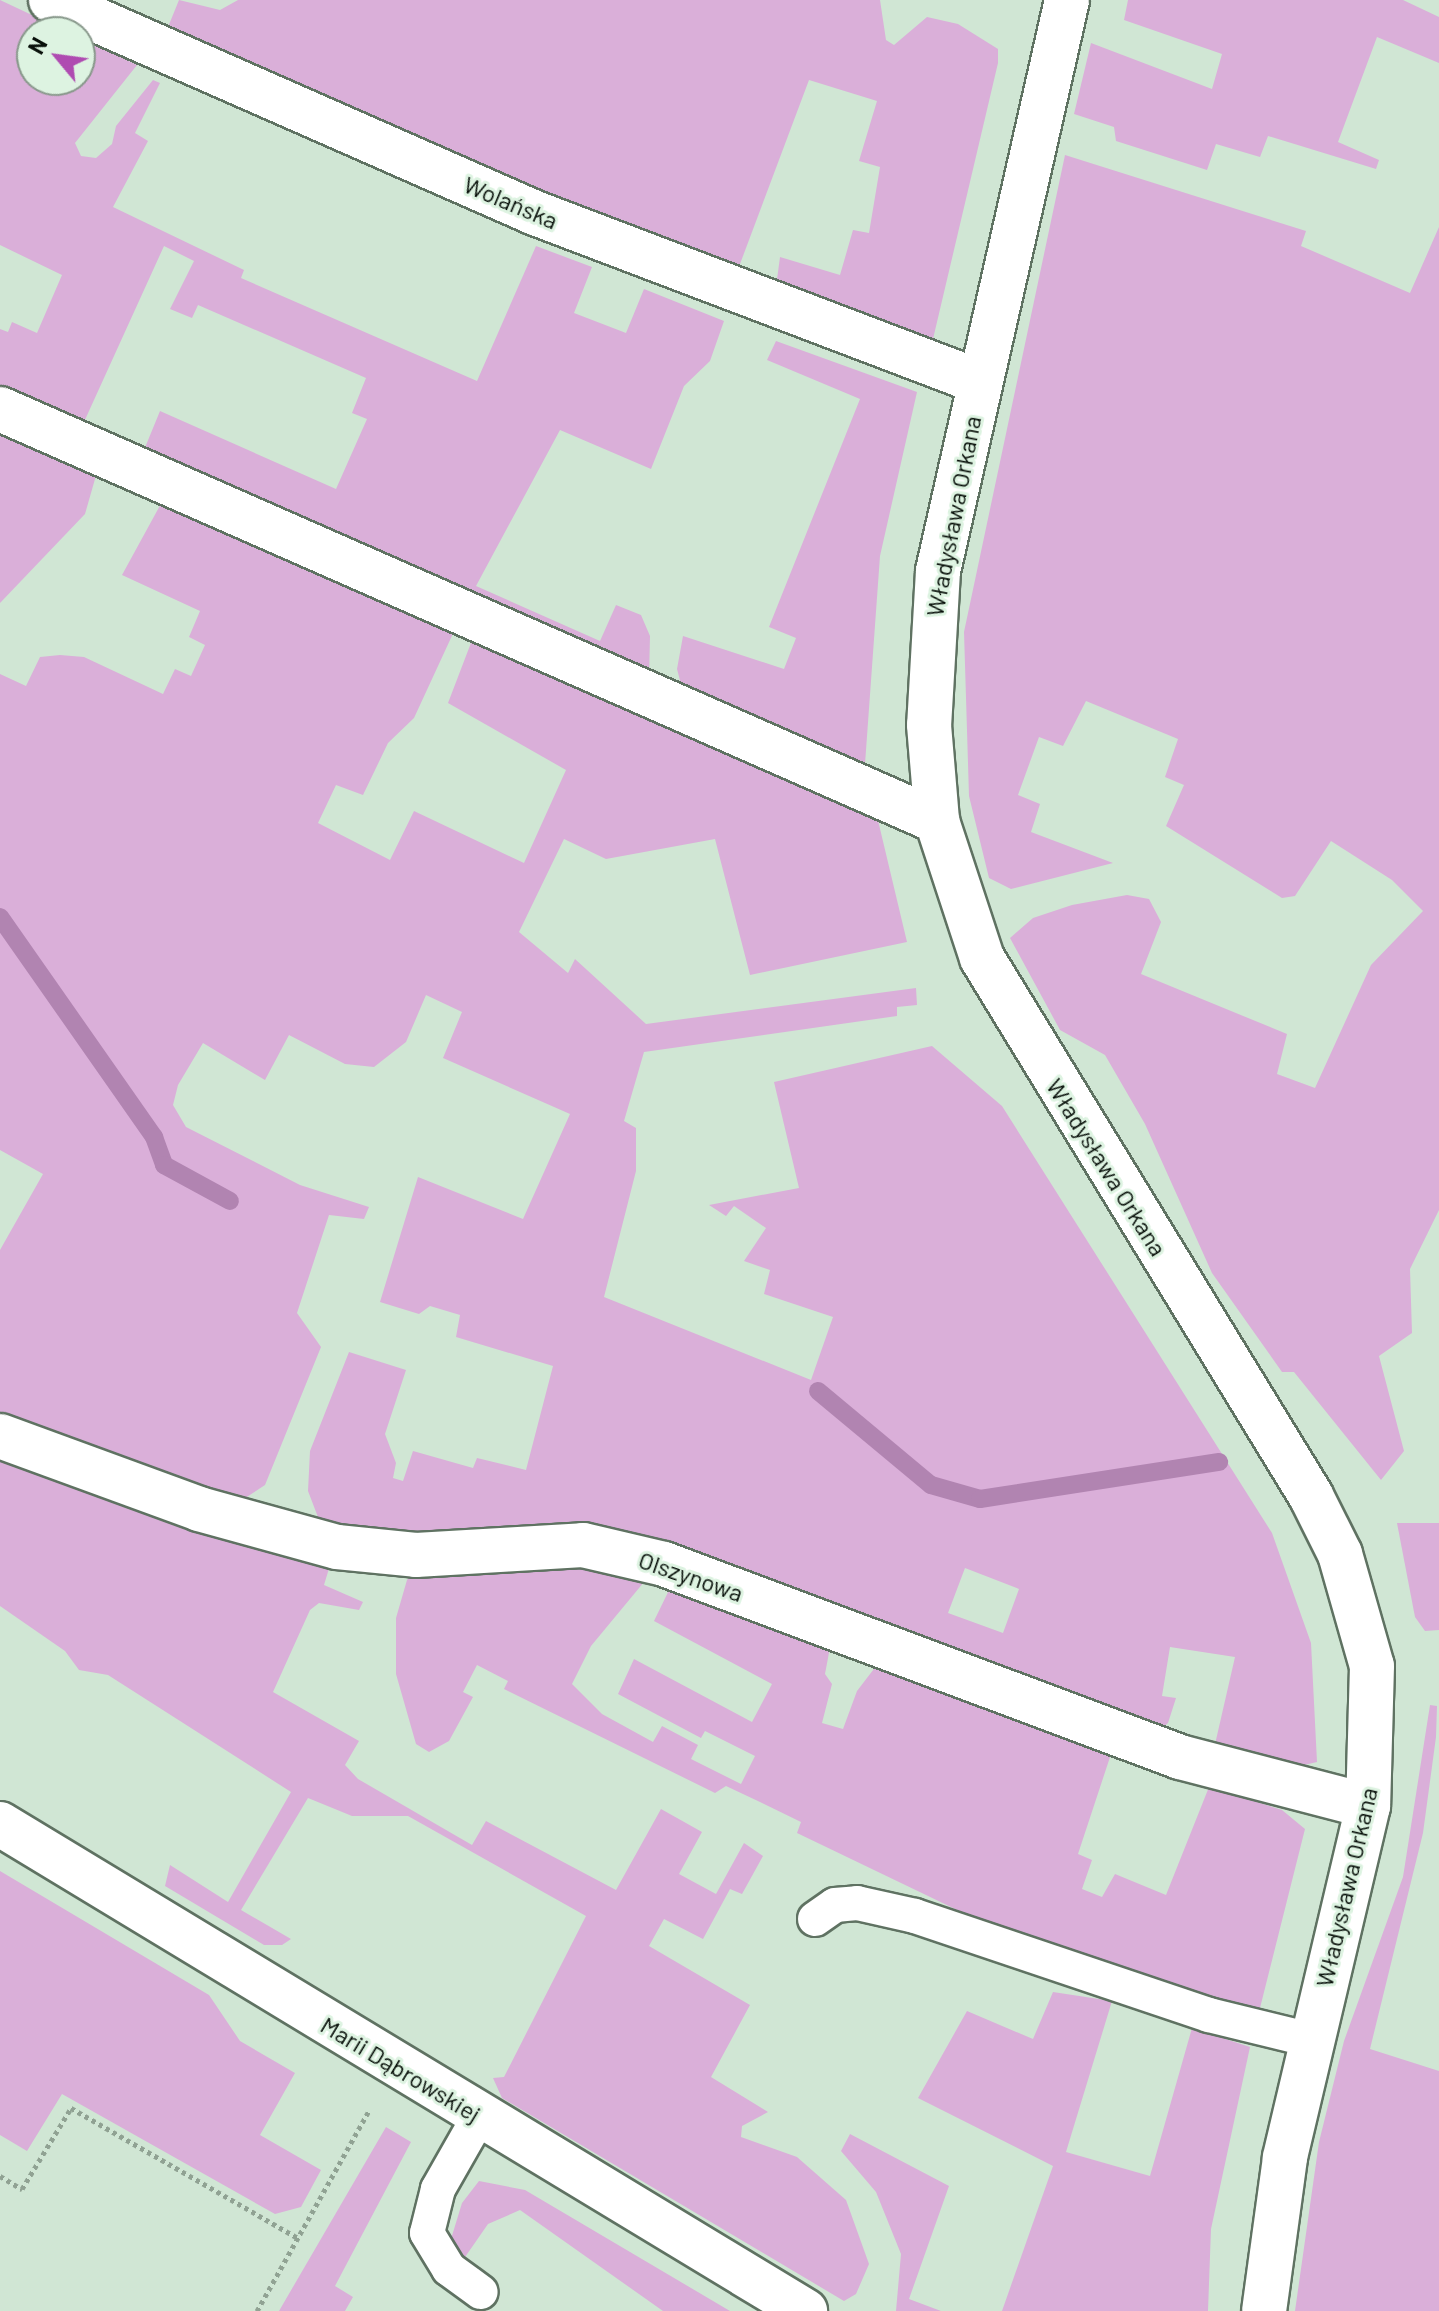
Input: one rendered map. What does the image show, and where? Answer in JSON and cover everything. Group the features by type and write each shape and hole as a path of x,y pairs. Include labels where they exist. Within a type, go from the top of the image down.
{"street":[{"name":"Wolańska","path":"51,0 535,213 979,382"},
{"name":"Władysława Orkana","path":"1067,0 979,382 932,620 929,725 937,821 958,896 1004,1000 1252,1394 1340,1554 1372,1666 1368,1806 1311,2040 1264,2311"},
{"path":"0,409 937,821"},
{"name":"Olszynowa","path":"0,1436 199,1509 337,1547 416,1555 583,1545 664,1564 1136,1742 1324,1799 1368,1806"},
{"name":"Marii Dąbrowskiej","path":"0,1824 479,2117 805,2311"}],"lane":[{"path":"815,1919 835,1905 857,1903 915,1916 1209,2015 1311,2040"},
{"path":"479,2117 438,2189 427,2233 449,2269 481,2292"}],"path":[{"path":"0,2176 22,2189 71,2108 298,2238"},
{"path":"257,2311 371,2108"}],"shaded area":[{"path":"0,0 34,16 16,16 16,96 96,96 96,46 137,65 75,143 81,156 96,158 112,144 116,126 153,80 160,83 135,133 148,141 113,207 244,270 241,278 477,381 536,246 592,267 574,313 626,333 644,289 724,321 710,361 684,386 651,469 560,430 476,586 600,641 616,605 641,615 650,636 649,679 144,450 160,411 336,489 367,419 352,413 366,378 198,305 192,318 170,309 194,261 164,246 84,422 0,395 0,329 8,332 12,322 37,333 62,275 0,245"},
{"path":"179,0 220,10 238,0 880,0 886,40 894,45 927,17 958,24 998,49 998,63 933,339 776,287 780,257 840,275 853,230 869,233 880,167 859,161 877,101 809,80 737,272 166,32"},
{"path":"1128,0 1403,0 1439,17 1439,63 1377,37 1338,142 1379,160 1376,169 1268,136 1260,157 1216,144 1207,170 1116,141 1114,127 1074,114 1091,43 1212,89 1222,54 1124,20"},
{"path":"1065,155 1306,231 1301,246 1410,293 1439,227 1439,1210 1410,1269 1412,1333 1379,1356 1404,1451 1381,1480 1294,1372 1282,1372 1212,1273 1145,1124 1105,1055 1060,1030 1010,938 1033,918 1072,905 1127,895 1149,899 1161,922 1141,974 1287,1034 1277,1074 1315,1088 1371,965 1423,911 1392,880 1331,841 1295,896 1282,898 1166,826 1184,785 1165,777 1178,739 1086,701 1063,746 1039,737 1018,795 1040,804 1031,832 1113,863 1011,889 989,878 969,796 964,632"},
{"path":"776,341 917,392 880,556 865,764 848,764 682,688 677,669 683,636 784,669 796,638 769,627 860,399 767,360"},
{"path":"0,432 97,472 85,514 0,603"},
{"path":"163,500 456,627 414,718 388,743 363,795 336,785 318,823 390,860 414,811 524,863 566,770 448,703 474,635 876,812 907,942 750,975 715,839 606,859 564,839 519,932 568,973 575,959 646,1024 916,988 917,1005 897,1007 897,1016 644,1052 624,1121 636,1128 636,1171 604,1297 811,1380 833,1317 764,1294 770,1270 744,1261 766,1228 734,1206 726,1216 709,1205 799,1188 774,1082 932,1046 1002,1106 1272,1533 1311,1643 1317,1762 1287,1769 1213,1753 1235,1657 1170,1647 1162,1696 1176,1698 1168,1723 1153,1735 979,1656 939,1643 933,1653 713,1564 321,1525 308,1491 310,1451 349,1352 406,1370 385,1434 396,1463 393,1478 403,1481 413,1451 473,1468 477,1458 526,1470 553,1366 456,1337 460,1315 430,1306 419,1314 380,1302 418,1177 523,1219 570,1114 443,1058 462,1012 426,995 406,1042 374,1067 345,1064 289,1035 265,1080 203,1043 178,1085 173,1105 186,1127 300,1185 369,1207 364,1219 329,1215 297,1313 321,1347 265,1485 236,1504 0,1422 0,1250 43,1174 0,1150 0,674 26,686 40,657 60,655 84,657 163,694 175,669 191,676 205,645 189,637 200,611 122,575","holes":["965,1568 1019,1589 1003,1633 948,1613"]},
{"path":"0,1451 331,1562 324,1585 363,1602 359,1610 319,1603 310,1610 273,1692 359,1741 345,1765 358,1779 472,1845 486,1821 616,1890 661,1809 702,1832 679,1874 716,1894 744,1843 763,1856 742,1894 730,1889 703,1939 664,1919 649,1946 750,2005 711,2077 768,2112 742,2126 741,2137 797,2157 846,2200 869,2264 856,2294 844,2301 502,2098 493,2078 504,2077 586,1916 408,1816 352,1816 308,1798 241,1910 291,1939 282,1945 264,1945 165,1886 170,1865 228,1902 291,1792 108,1675 79,1670 65,1651 0,1606"},
{"path":"1397,1523 1439,1523 1439,1630 1425,1631 1415,1617"},
{"path":"528,1560 649,1576 591,1646 572,1684 602,1714 653,1742 662,1726 698,1745 691,1759 741,1784 755,1756 705,1731 701,1738 618,1694 634,1659 752,1722 772,1684 654,1621 672,1584 831,1642 825,1674 832,1684 822,1723 843,1729 857,1691 880,1661 1112,1751 1078,1854 1092,1860 1082,1889 1102,1897 1115,1874 1166,1895 1209,1787 1282,1810 1305,1829 1260,2008 1249,2012 978,1920 797,1833 801,1822 760,1802 726,1786 715,1793 504,1689 508,1681 477,1665 463,1692 473,1697 449,1741 429,1752 416,1744 396,1674 396,1618 407,1580 414,1571"},
{"path":"1430,1705 1437,1706 1436,1737 1423,1833 1370,2049 1439,2071 1439,2311 1295,2311 1319,2142 1344,2041 1403,1877"},
{"path":"0,1871 209,1995 240,2041 295,2073 260,2135 321,2170 301,2207 275,2214 62,2094 27,2151 0,2135"},
{"path":"1053,1992 1112,2001 1066,2152 1150,2176 1192,2028 1250,2047 1211,2229 1208,2311 1002,2311 1053,2166 918,2098 967,2011 1033,2039"},
{"path":"386,2127 411,2142 335,2286 353,2297 345,2311 279,2311"},
{"path":"850,2134 949,2186 909,2299 941,2311 896,2311 901,2254 876,2192 841,2151"},
{"path":"479,2181 525,2190 730,2311 663,2311 520,2210 488,2224 463,2260 451,2239 462,2203"}],"waterway":[{"path":"0,917 154,1137 164,1165 230,1201"},
{"path":"818,1391 931,1485 980,1499 1219,1462"}]}
